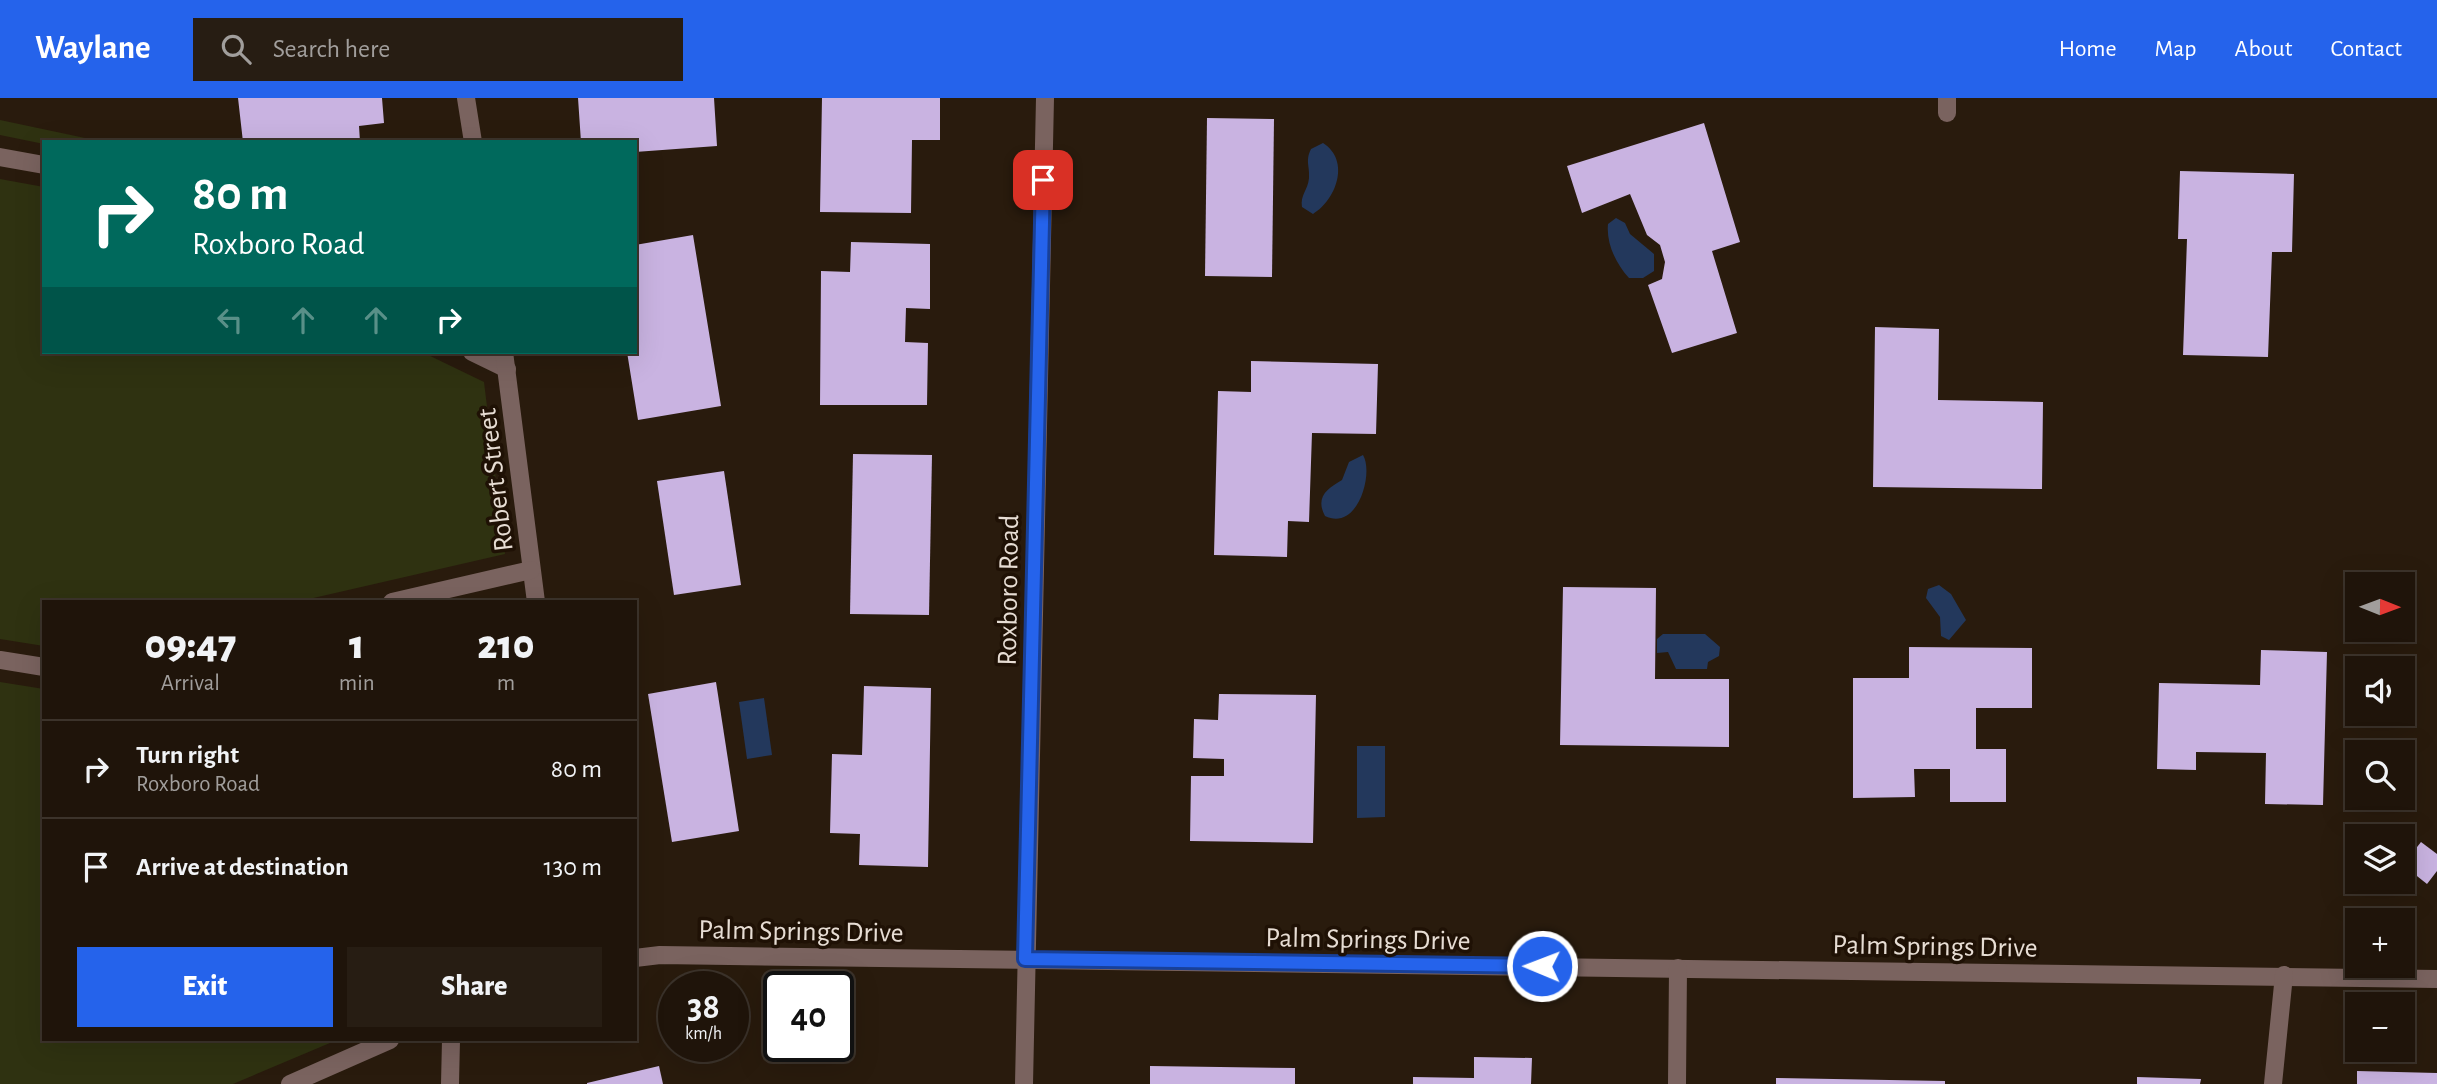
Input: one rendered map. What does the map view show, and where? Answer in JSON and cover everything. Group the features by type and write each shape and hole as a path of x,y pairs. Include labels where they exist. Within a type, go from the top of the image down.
{"street":[{"path":"466,98 472,140"},
{"name":"Roxboro Road","path":"1024,1084 1045,98"},
{"path":"0,157 42,165"},
{"path":"480,354 505,360"},
{"name":"Robert Street","path":"505,360 536,600"},
{"path":"401,600 531,570"},
{"path":"0,660 42,667"},
{"name":"Palm Springs Drive","path":"637,958 660,955 1025,959 2437,979"},
{"path":"1677,1084 1678,968"},
{"path":"2273,1084 2284,975"},
{"path":"290,1084 388,1041"},
{"path":"450,1084 452,1041"}],"green space":[{"path":"0,120 95,140 42,140 42,144 0,135"},
{"path":"0,179 42,187 42,354 426,354 484,382 505,554 305,600 42,600 42,646 0,639"},
{"path":"0,682 42,689 42,1041 335,1041 233,1084 0,1084"}],"water":[{"path":"1323,143 1332,151 1336,160 1337,180 1328,200 1313,214 1302,207 1302,199 1309,178 1309,153"},
{"path":"1616,218 1625,223 1630,234 1654,254 1654,271 1643,278 1629,278 1613,253 1608,224"},
{"path":"1363,455 1366,463 1365,486 1354,508 1346,516 1337,519 1325,516 1321,504 1324,494 1342,480 1349,462"},
{"path":"1939,585 1951,594 1966,620 1949,640 1941,636 1940,617 1926,598 1928,589"},
{"path":"1663,634 1705,634 1720,647 1719,656 1708,662 1707,669 1676,669 1668,652 1657,653 1657,639"},
{"path":"764,698 772,755 747,759 739,702"},
{"path":"1357,746 1385,746 1385,817 1357,818"}],"building":[{"path":"238,98 382,98 384,123 359,126 360,140 243,140"},
{"path":"578,98 714,98 717,146 637,152 637,140 581,140"},
{"path":"822,98 940,98 940,140 912,140 911,213 820,212"},
{"path":"1207,118 1274,119 1272,277 1205,276"},
{"path":"1704,123 1740,242 1712,251 1737,333 1672,353 1648,285 1662,279 1665,262 1660,245 1647,235 1630,194 1582,213 1567,166"},
{"path":"2180,171 2294,174 2292,252 2272,252 2268,357 2183,355 2187,239 2178,239"},
{"path":"693,235 721,406 638,420 627,354 637,354 637,245"},
{"path":"851,242 930,244 930,309 906,308 905,342 928,343 927,405 820,405 821,271 850,272"},
{"path":"1875,327 1939,329 1938,400 2043,402 2042,489 1873,487"},
{"path":"1251,361 1378,364 1376,434 1312,433 1309,522 1288,521 1287,557 1214,555 1218,391 1251,392"},
{"path":"853,454 932,455 929,615 850,614"},
{"path":"724,471 741,585 674,595 657,481"},
{"path":"1563,587 1656,588 1655,679 1729,679 1729,747 1560,745"},
{"path":"1909,647 2032,648 2032,708 1976,708 1976,749 2006,749 2006,802 1950,802 1950,769 1914,769 1915,797 1853,798 1853,678 1909,678"},
{"path":"2261,650 2327,652 2323,805 2265,804 2266,753 2196,752 2196,770 2157,769 2159,683 2260,685"},
{"path":"716,682 739,831 672,842 648,694"},
{"path":"864,686 931,688 928,867 859,865 860,834 830,833 832,754 862,755"},
{"path":"1219,694 1316,695 1313,843 1190,841 1191,776 1224,776 1224,759 1193,758 1194,719 1218,720"},
{"path":"2421,842 2437,854 2437,871 2427,884 2415,874 2415,850"},
{"path":"1474,1057 1532,1058 1531,1084 1413,1084 1413,1077 1474,1078"},
{"path":"659,1066 663,1084 587,1084 587,1083"},
{"path":"1150,1066 1295,1068 1295,1084 1150,1084"},
{"path":"2357,1071 2437,1073 2437,1084 2357,1084"},
{"path":"2137,1077 2201,1079 2200,1084 2137,1084"},
{"path":"1776,1078 1945,1081 1945,1084 1776,1084"}],"route":[{"path":"1043,180 1025,959 1542,966"}]}
